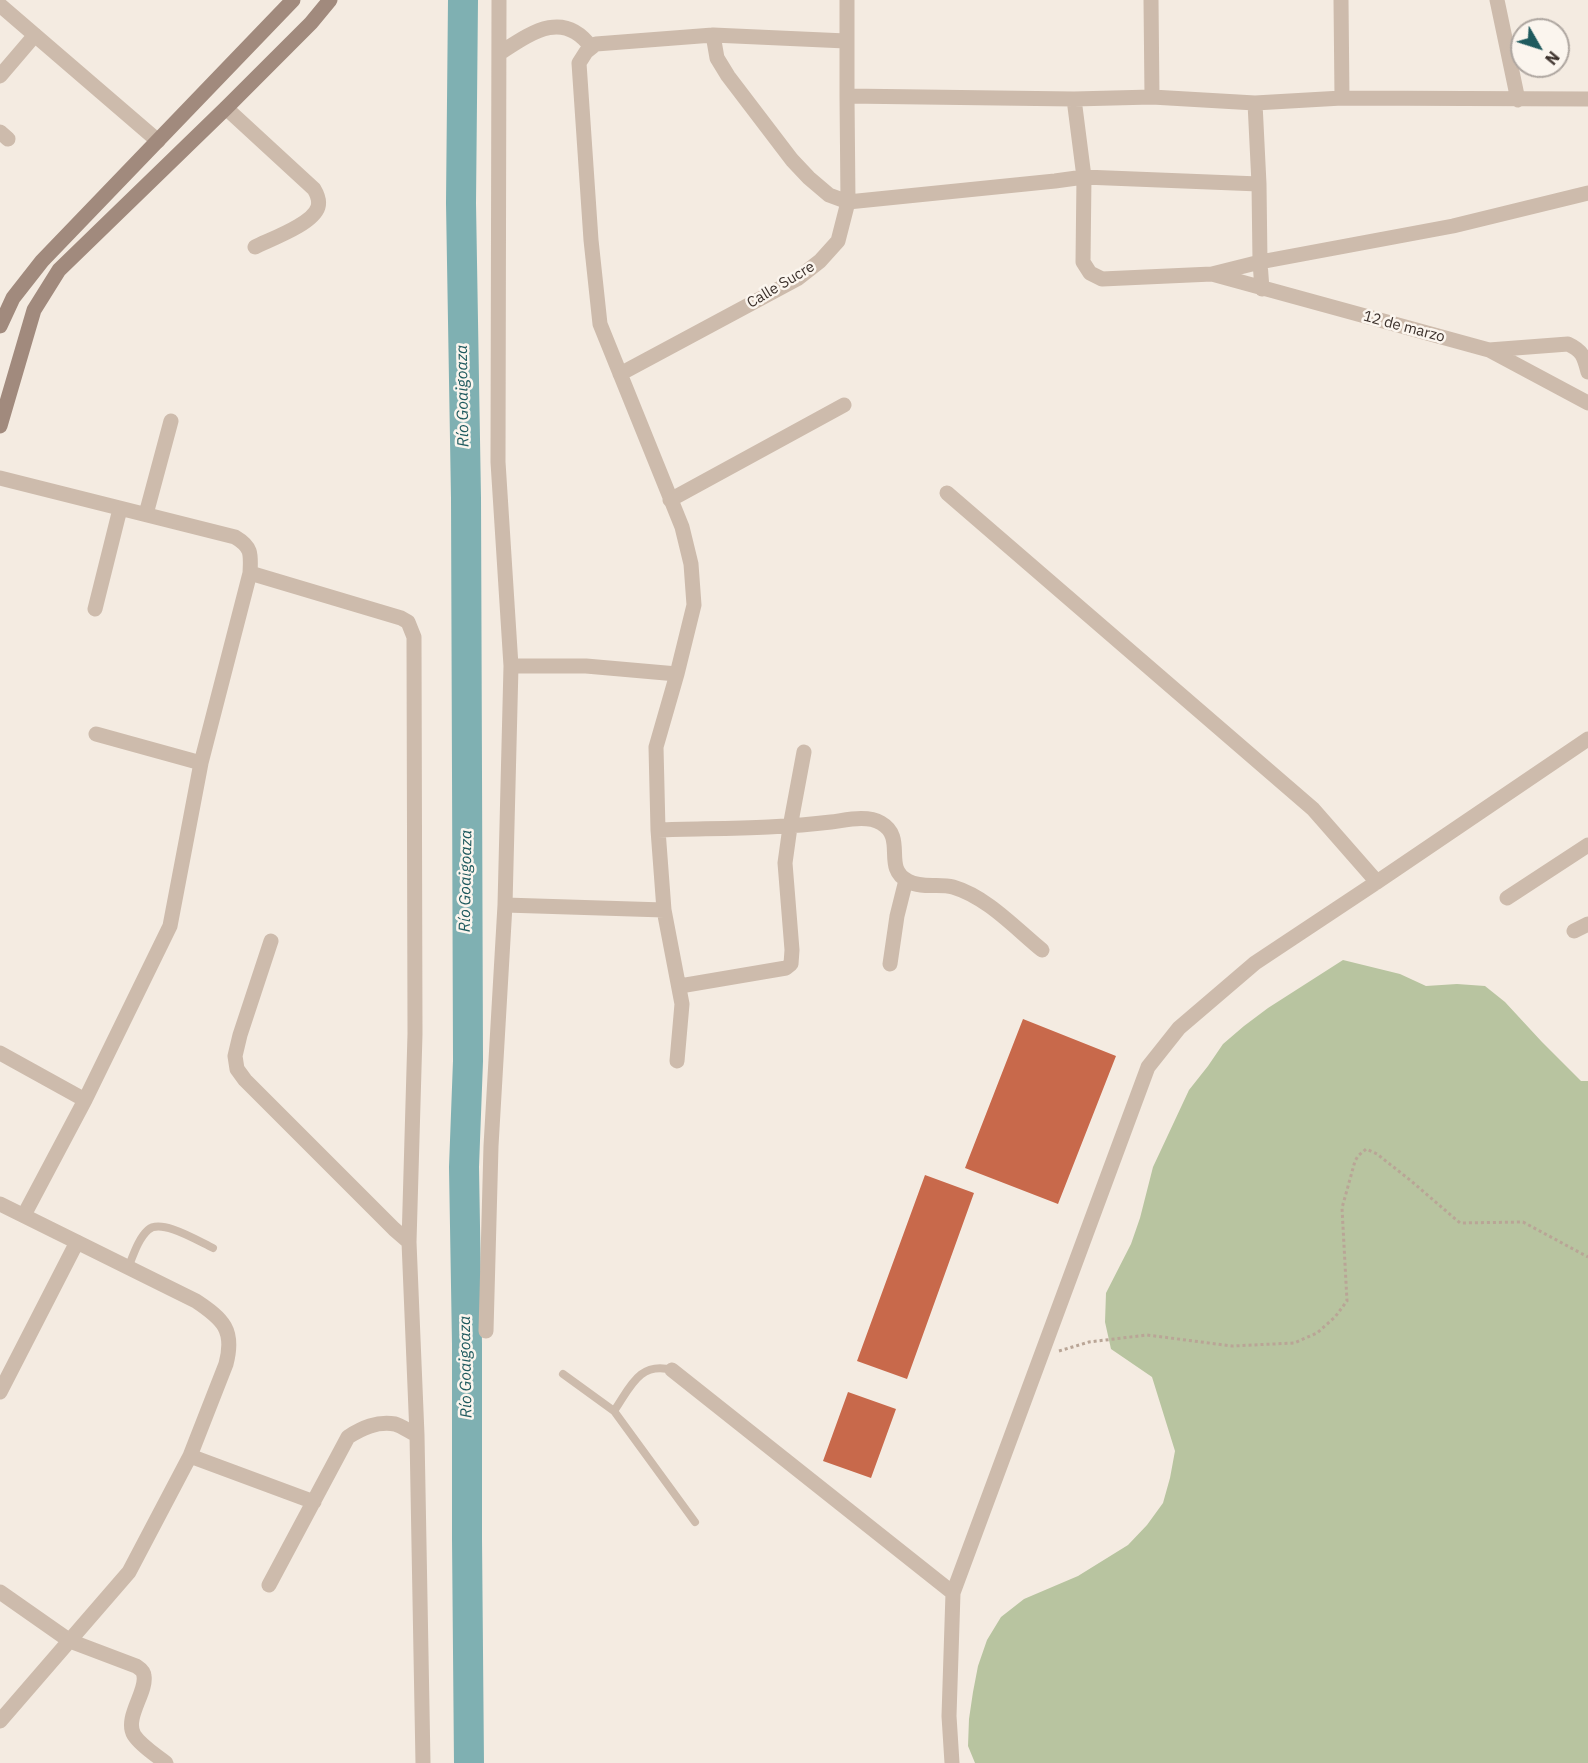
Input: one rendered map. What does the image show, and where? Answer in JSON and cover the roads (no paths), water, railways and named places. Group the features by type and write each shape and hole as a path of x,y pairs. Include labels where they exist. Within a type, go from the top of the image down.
{"main road":[{"path":"0,326 13,298 42,261 293,0"},
{"path":"0,426 34,310 59,270 226,108 330,0"},
{"path":"128,172 144,188"}],"street":[{"path":"486,1331 491,1146 505,905 511,666 498,462 499,0"},
{"name":"Calle Sucre","path":"620,374 796,279 820,261 838,240 848,202 847,0"},
{"path":"1151,0 1152,97"},
{"path":"1341,0 1342,98"},
{"path":"1497,0 1518,100"},
{"path":"0,4 158,141"},
{"path":"500,53 535,32 563,26 572,28 591,47"},
{"path":"677,1061 682,1004 664,910 658,830 656,747 694,605 692,564 682,526 600,324 591,240 579,63 596,44 713,34 846,41"},
{"path":"713,34 717,58 728,76 792,160 829,195 848,202 1084,177 1259,184"},
{"path":"0,76 35,35"},
{"path":"847,96 1074,99 1152,97 1255,102 1342,98 1588,99"},
{"path":"1074,99 1084,177 1083,262 1090,273 1102,279 1212,274 1260,262 1453,226 1588,193"},
{"path":"1255,102 1262,289"},
{"path":"226,108 314,189 319,200 315,213 300,226 255,247"},
{"name":"12 de marzo","path":"1212,274 1489,350 1588,403"},
{"path":"1489,350 1568,344 1577,348 1583,356 1588,372"},
{"path":"670,500 844,405"},
{"path":"146,514 171,421"},
{"path":"0,478 235,537 245,543 251,556 250,573 201,763 170,926 85,1100 24,1215"},
{"path":"947,493 1313,809 1377,882"},
{"path":"95,609 120,509"},
{"path":"250,573 401,618 408,622 414,637 415,1034 409,1242 417,1435 423,1763"},
{"path":"511,666 586,666 677,674"},
{"path":"96,734 201,763"},
{"path":"952,1763 949,1716 953,1593 1148,1067 1179,1028 1255,963 1588,739"},
{"path":"680,986 786,968 791,964 792,950 785,863 804,752"},
{"path":"658,830 790,827 856,819 878,821 893,835 895,865 906,880 931,886 950,886 967,892 1042,950"},
{"path":"1507,898 1588,845"},
{"path":"890,964 897,916 906,880"},
{"path":"505,905 664,910"},
{"path":"1574,931 1588,924"},
{"path":"271,941 240,1035 235,1056 237,1070 409,1242"},
{"path":"0,1053 85,1100"},
{"path":"0,1204 195,1301 223,1324 228,1333 230,1350 190,1456 129,1572 0,1721"},
{"path":"0,1392 77,1242"},
{"path":"672,1370 953,1593"},
{"path":"268,1585 348,1437 363,1427 378,1424 395,1424 417,1435"},
{"path":"190,1456 314,1502"},
{"path":"0,1592 70,1641 136,1666 141,1670 145,1676 135,1709 132,1728 134,1736 166,1763"}],"lane":[{"path":"128,1268 142,1236 156,1226 166,1227 213,1248"},
{"path":"614,1411 641,1373 660,1367 672,1370"},
{"path":"563,1374 614,1411 695,1522"}],"waterway":[{"name":"Río Goaigoaza","path":"463,0 461,203 466,498 468,1061 464,1167 469,1763"}]}
